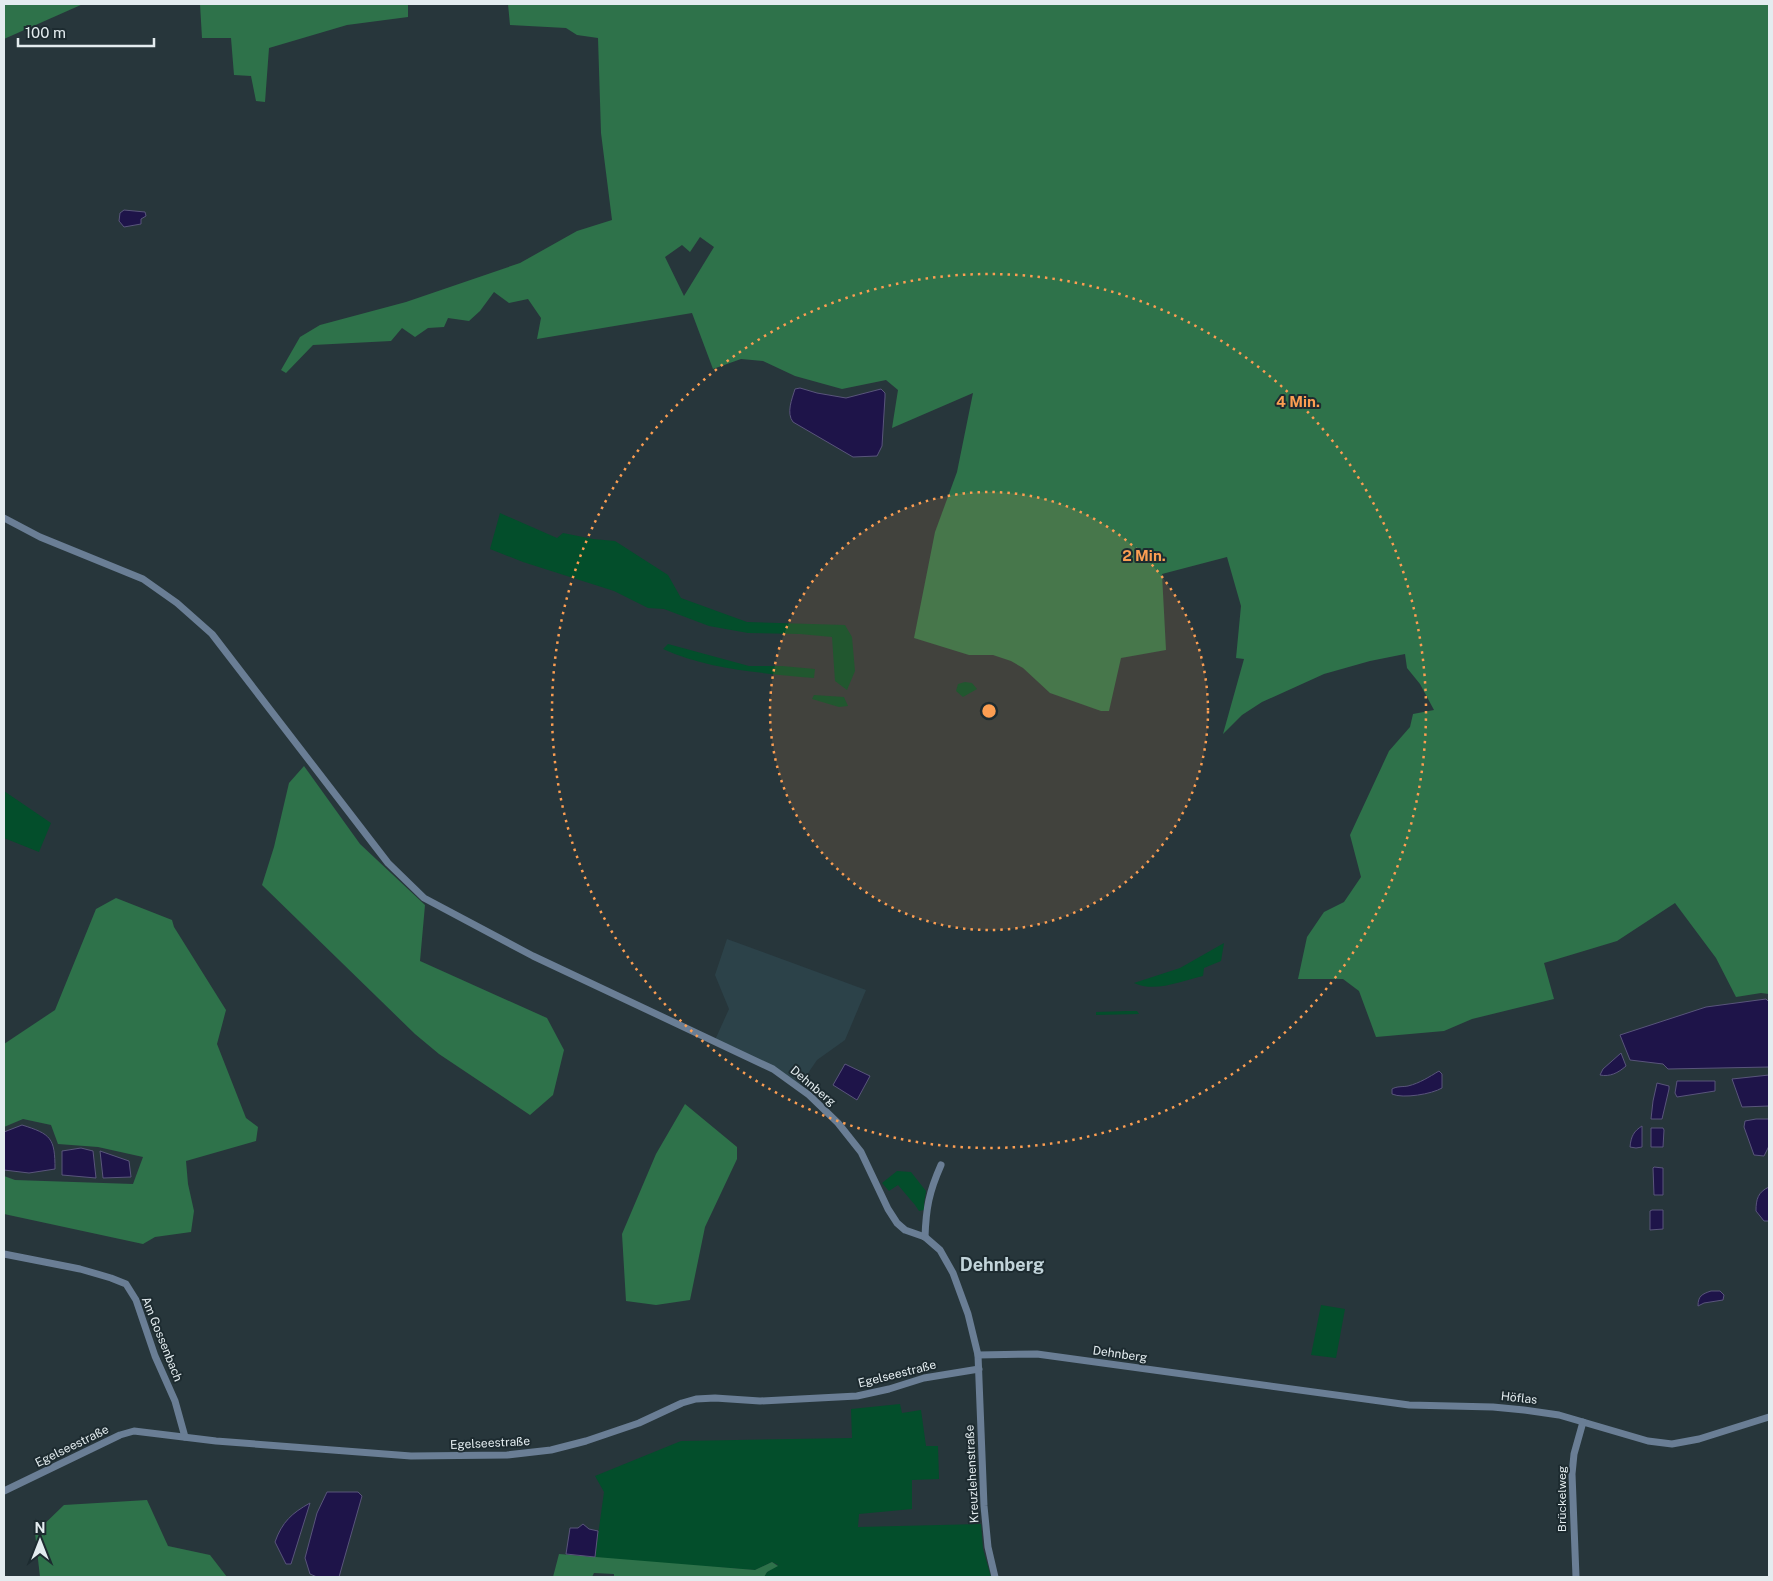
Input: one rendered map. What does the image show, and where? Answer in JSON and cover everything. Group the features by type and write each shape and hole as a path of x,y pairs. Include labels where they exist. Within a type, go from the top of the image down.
{"street":[{"name":"Dehnberg","path":"4,518 40,537 143,579 178,603 212,634 388,863 424,898 533,956 773,1069 809,1095 838,1123 861,1152 888,1209 897,1223 905,1230 925,1237 940,1250 953,1273 968,1314 978,1354 979,1369"},
{"path":"925,1237 930,1190 941,1165"},
{"name":"Am Gossenbach","path":"4,1254 80,1269 126,1284 136,1300 155,1356 175,1401 185,1437"},
{"name":"Dehnberg","path":"978,1354 1037,1354 1259,1384"},
{"name":"Egelseestraße","path":"4,1491 134,1431 411,1456 507,1455 551,1450 586,1441 639,1423 682,1403 696,1399 715,1398 768,1401 857,1396 889,1389 924,1378 979,1369"},
{"name":"Kreuzlehenstraße","path":"979,1369 984,1506 988,1547 995,1577"},
{"name":"Höflas","path":"1259,1384 1409,1405 1493,1407 1559,1415 1648,1441 1672,1444 1699,1439 1769,1417"},
{"name":"Brückelweg","path":"1576,1577 1572,1474 1574,1454 1583,1422"}],"shaded area":[{"path":"124,210 145,212 146,216 141,219 141,224 124,227 119,221 120,213"},
{"path":"800,388 846,398 881,389 885,393 885,397 882,446 877,456 853,457 793,422 790,406 795,389"},
{"path":"727,939 866,990 845,1040 817,1060 800,1085 715,1040 729,1009 715,975"},
{"path":"1766,999 1769,1002 1769,1067 1668,1069 1663,1064 1630,1060 1620,1035 1706,1007"},
{"path":"1621,1053 1626,1066 1614,1074 1600,1075 1603,1069"},
{"path":"845,1064 870,1076 857,1100 833,1085"},
{"path":"1439,1071 1442,1074 1442,1088 1417,1095 1403,1096 1392,1094 1392,1089 1394,1088 1408,1086 1424,1080"},
{"path":"1769,1075 1769,1106 1742,1107 1732,1079"},
{"path":"1677,1081 1715,1081 1715,1091 1677,1097 1675,1093"},
{"path":"1657,1083 1669,1086 1669,1089 1662,1119 1651,1119 1653,1101"},
{"path":"1769,1119 1769,1146 1764,1156 1754,1155 1744,1127 1745,1121"},
{"path":"22,1125 39,1131 49,1139 54,1150 55,1169 29,1173 4,1170 4,1132"},
{"path":"1642,1126 1642,1147 1630,1147 1633,1134"},
{"path":"1651,1128 1663,1128 1663,1147 1651,1147"},
{"path":"81,1148 93,1151 96,1178 62,1175 62,1151"},
{"path":"100,1151 129,1161 131,1177 103,1178"},
{"path":"1654,1167 1663,1168 1663,1195 1654,1195"},
{"path":"1769,1187 1769,1221 1764,1221 1756,1211 1756,1203 1758,1196"},
{"path":"1663,1210 1663,1229 1650,1230 1650,1211"},
{"path":"1711,1291 1720,1291 1724,1295 1723,1300 1704,1303 1698,1306 1701,1296"},
{"path":"327,1492 358,1492 362,1496 339,1577 317,1577 310,1574 305,1558 317,1513"},
{"path":"310,1503 291,1564 286,1564 275,1542 288,1519"},
{"path":"583,1524 589,1529 598,1531 595,1557 566,1554 570,1528 578,1528"}],"green space":[{"path":"4,4 83,4 4,39"},
{"path":"200,4 408,4 408,17 347,25 269,48 265,102 256,101 251,76 234,75 231,38 202,38"},
{"path":"508,4 1769,4 1769,994 1761,993 1736,997 1716,958 1675,903 1617,941 1544,963 1554,999 1472,1019 1444,1031 1376,1037 1359,991 1343,979 1298,979 1307,937 1324,912 1344,902 1361,877 1350,835 1389,751 1410,727 1413,714 1434,710 1420,684 1407,668 1405,654 1370,661 1324,674 1262,702 1242,715 1223,734 1244,659 1236,658 1241,606 1227,557 1162,574 1166,650 1121,658 1109,711 1101,711 1050,693 1023,668 1011,661 993,655 969,655 914,638 935,532 957,472 973,393 892,428 898,390 886,380 842,389 795,376 763,361 741,359 713,369 692,313 537,339 541,318 528,299 509,303 494,292 480,311 469,321 448,318 444,327 428,328 415,337 402,328 391,341 313,345 286,373 281,370 300,337 320,325 406,302 520,263 577,231 612,220 601,133 598,38 577,35 566,28 510,25","holes":["700,237 714,247 684,296 665,257 682,245 690,252"]},
{"path":"500,513 557,538 563,533 615,541 668,575 681,598 747,622 845,625 852,637 855,671 847,690 835,681 832,637 748,633 709,626 664,609 648,608 614,591 523,562 490,549"},
{"path":"668,644 749,666 815,669 814,678 737,670 699,662 663,649"},
{"path":"972,683 977,689 963,697 956,691 958,684"},
{"path":"814,695 844,697 848,706 839,707 812,699"},
{"path":"304,766 360,844 425,905 420,961 547,1018 564,1050 553,1095 530,1115 439,1054 415,1034 262,885 274,847 289,783"},
{"path":"4,791 51,823 39,852 4,838"},
{"path":"116,898 172,920 174,927 226,1010 217,1044 246,1118 258,1127 256,1141 186,1161 188,1184 194,1211 191,1232 155,1237 143,1244 4,1214 4,1176 15,1180 133,1184 143,1157 98,1147 58,1144 51,1125 23,1119 4,1127 4,1044 55,1010 96,909"},
{"path":"1224,943 1221,961 1204,968 1203,976 1151,987 1134,983 1180,968"},
{"path":"1137,1011 1139,1014 1096,1015 1096,1012"},
{"path":"685,1104 737,1147 737,1159 705,1227 690,1300 656,1305 626,1301 622,1234 656,1154"},
{"path":"897,1171 911,1172 926,1191 924,1210 919,1211 898,1185 889,1191 882,1183"},
{"path":"1321,1305 1345,1309 1336,1358 1311,1355"},
{"path":"900,1404 902,1413 921,1410 926,1446 938,1446 939,1479 912,1480 912,1509 859,1514 858,1527 981,1524 983,1549 991,1577 764,1577 767,1572 778,1565 772,1562 755,1570 595,1557 604,1492 595,1476 681,1441 852,1438 851,1409"},
{"path":"147,1500 168,1546 210,1555 227,1577 40,1577 35,1533 64,1505"},
{"path":"559,1554 755,1570 772,1562 778,1566 767,1572 764,1577 614,1577 614,1574 594,1573 592,1577 553,1577"}],"district":[{"name":"Dehnberg","path":"1002,1265"}]}
